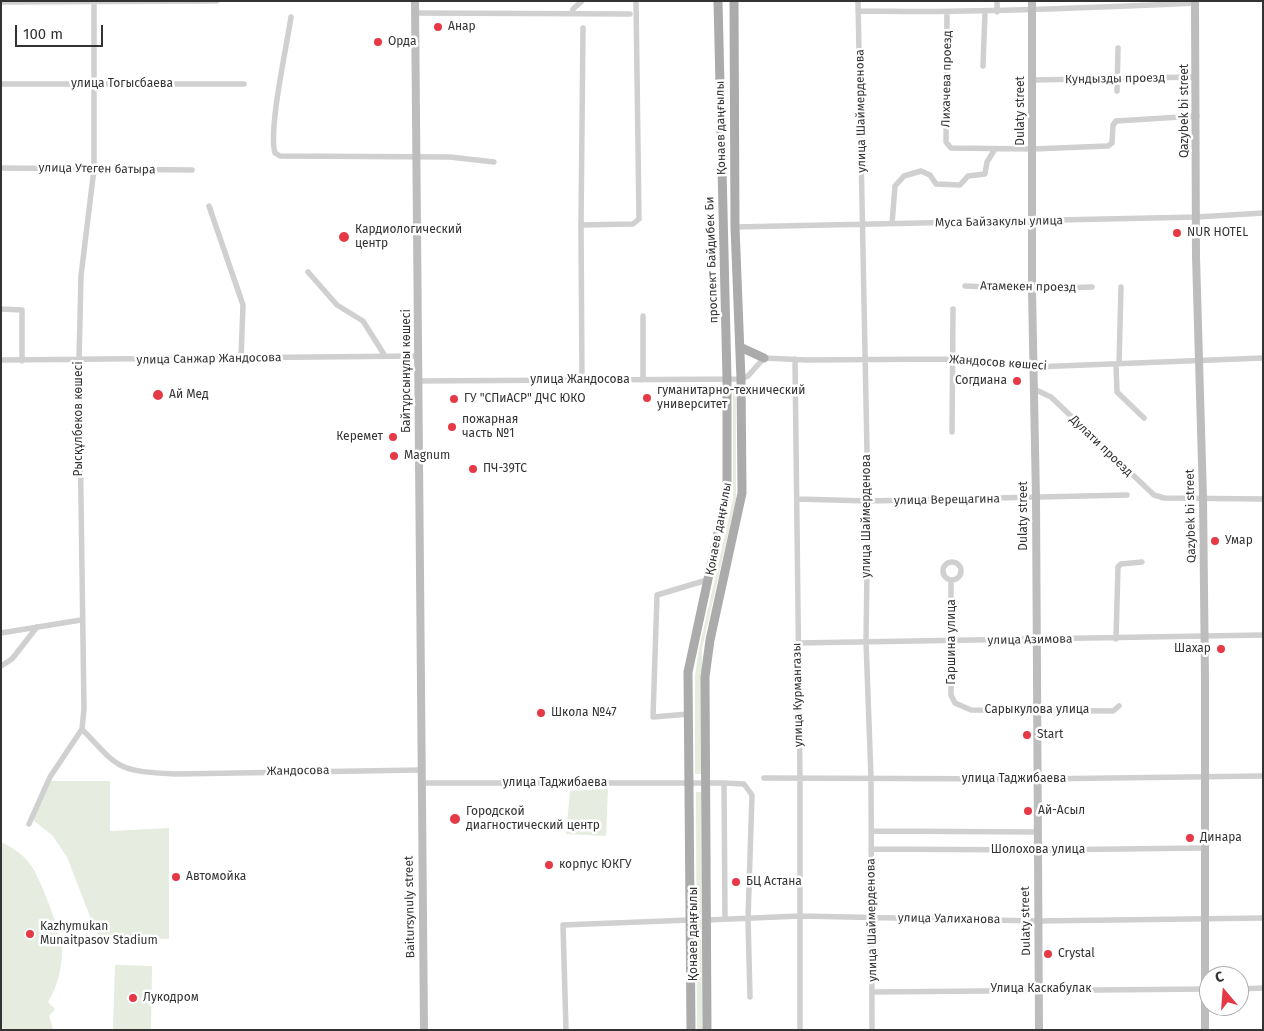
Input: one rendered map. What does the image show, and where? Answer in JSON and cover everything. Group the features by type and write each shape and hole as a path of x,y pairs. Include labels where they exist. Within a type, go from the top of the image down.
{"main road":[{"name":"Байтұрсынұлы көшесі","path":"415,1 421,783"},
{"name":"проспект Байдибек Би","path":"718,1 727,368"},
{"name":"Қонаев даңғылы","path":"707,1030 705,677 710,640 742,493 741,379 735,227 734,1"},
{"name":"Qazybek bi street","path":"1195,2 1198,361 1203,498 1206,966"},
{"name":"Dulaty street","path":"1032,5 1032,289 1036,499 1036,850 1039,1030"},
{"path":"740,347 764,358"},
{"name":"Қонаев даңғылы","path":"691,1030 688,672 727,491 727,368"},
{"name":"Baitursynuly street","path":"421,783 424,1030"},
{"name":"Qazybek bi street","path":"1205,1016 1205,1030"}],"street":[{"path":"1,2 217,1"},
{"path":"573,11 582,1"},
{"path":"581,225 633,224 639,219 636,1"},
{"name":"улица Шаймерденова","path":"858,1 864,225 868,501 866,641 872,831 872,1030"},
{"path":"997,1 998,12"},
{"name":"Рысқұлбеков көшесі","path":"29,824 50,777 82,729 84,708 81,620 79,361 81,276 94,169 94,2"},
{"name":"Лихачева проезд","path":"858,11 998,12 1032,5 1195,2"},
{"path":"415,13 573,11 630,14"},
{"path":"984,66 985,12"},
{"name":"Лихачева проезд","path":"948,13 946,142 950,148 1033,149 1108,146 1112,142 1113,125 1118,120 1197,116"},
{"path":"291,17 276,113 274,147 276,153 280,156 416,156 450,157 494,162"},
{"path":"582,380 583,28"},
{"path":"1117,91 1118,48"},
{"name":"Кундызды проезд","path":"1033,80 1117,80 1196,77"},
{"name":"улица Тогысбаева","path":"1,84 244,84"},
{"path":"892,224 896,186 904,176 921,172 930,175 936,184 960,185 968,176 985,174 987,162 995,149"},
{"name":"улица Утеген батыра","path":"1,168 192,170"},
{"path":"209,206 243,305 241,358"},
{"name":"Муса Байзакулы улица","path":"735,227 792,224 864,225 1196,217 1263,212"},
{"path":"308,272 337,305 363,321 385,356"},
{"name":"Атамекен проезд","path":"965,286 1032,289 1092,287"},
{"path":"1121,287 1117,392 1144,418"},
{"path":"1,309 22,310 22,361"},
{"path":"952,432 953,309"},
{"path":"643,316 643,380"},
{"name":"улица Санжар Жандосова","path":"1,360 79,361 418,356"},
{"path":"741,379 748,376 764,358"},
{"name":"Жандосов көшесі","path":"764,358 794,360 952,359 1034,367 1263,358"},
{"name":"улица Курмангазы","path":"794,360 800,778 800,1030"},
{"name":"улица Жандосова","path":"418,381 741,379"},
{"name":"Дулати проезд","path":"1034,389 1051,397 1150,492 1158,497 1203,498"},
{"name":"улица Верещагина","path":"797,499 868,501 1036,499 1127,495"},
{"path":"1203,498 1263,499"},
{"path":"1116,639 1118,567 1121,564 1142,562"},
{"path":"689,714 653,717 657,595 707,580"},
{"name":"Гаршина улица","path":"952,580 952,695 955,703"},
{"path":"1,633 81,620"},
{"path":"1,666 12,659 37,628"},
{"name":"улица Азимова","path":"798,644 866,641 1263,636"},
{"name":"Сарыкулова улица","path":"955,703 971,710 1112,711 1119,706"},
{"name":"Жандосова","path":"82,729 117,765 137,772 175,774 420,770"},
{"name":"улица Таджибаева","path":"764,778 1036,780 1263,776"},
{"name":"улица Таджибаева","path":"421,783 706,782 744,784 752,795 748,919"},
{"path":"724,783 725,918"},
{"name":"Шолохова улица","path":"872,831 1037,832"},
{"name":"Шолохова улица","path":"871,849 1204,848"},
{"name":"улица Уалиханова","path":"707,920 800,916 1038,921 1263,918"},
{"path":"748,919 750,997"},
{"path":"566,1030 563,926 690,920"},
{"path":"1249,988 1263,988"},
{"name":"Улица Каскабулак","path":"872,992 1199,989"}],"shaded area":[{"path":"733,391 736,391 736,499 702,649 701,774 695,774 695,676 699,649 733,499"},
{"path":"50,781 110,781 110,831 169,828 169,939 98,937 67,857 52,835 33,820"},
{"path":"608,789 606,836 566,834 570,791"},
{"path":"696,792 701,792 702,1030 697,1030"},
{"name":"Kazhymukan Munaitpasov Stadium","path":"1,842 18,852 31,865 45,895 59,933 62,958 58,978 48,1002 55,1009 49,1016 53,1029 50,1030 1,1030"},
{"name":"Лукодром","path":"115,965 152,966 151,1030 113,1030"}],"place":[{"name":"Анар","path":"438,27"},
{"name":"Орда","path":"378,42"},
{"name":"NUR HOTEL","path":"1177,233"},
{"name":"Кардиологический центр","path":"344,237"},
{"name":"Согдиана","path":"1017,381"},
{"name":"Ай Мед","path":"158,395"},
{"name":"гуманитарно-технический университет","path":"647,398"},
{"name":"ГУ \"СПиАСР\" ДЧС ЮКО","path":"454,399"},
{"name":"пожарная часть №1","path":"452,427"},
{"name":"Керемет","path":"393,437"},
{"name":"Magnum","path":"394,456"},
{"name":"ПЧ-39ТС","path":"473,469"},
{"name":"Умар","path":"1215,541"},
{"name":"Шахар","path":"1221,649"},
{"name":"Школа №47","path":"541,713"},
{"name":"Start","path":"1027,735"},
{"name":"Ай-Асыл","path":"1028,811"},
{"name":"Городской диагностический центр","path":"455,819"},
{"name":"Динара","path":"1190,838"},
{"name":"корпус ЮКГУ","path":"549,865"},
{"name":"Автомойка","path":"176,877"},
{"name":"БЦ Астана","path":"736,882"},
{"name":"Kazhymukan Munaitpasov Stadium","path":"30,934"},
{"name":"Crystal","path":"1048,954"},
{"name":"Лукодром","path":"133,998"}]}
